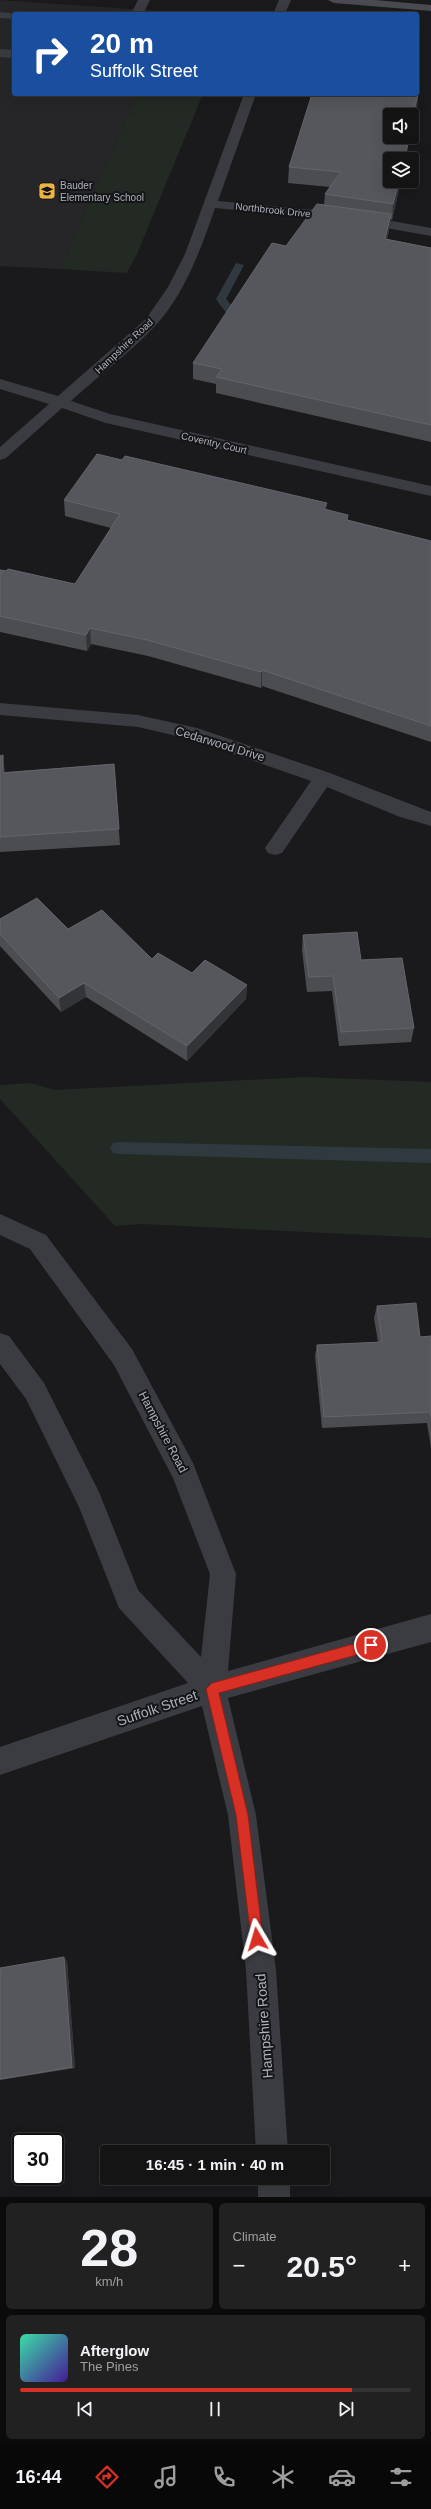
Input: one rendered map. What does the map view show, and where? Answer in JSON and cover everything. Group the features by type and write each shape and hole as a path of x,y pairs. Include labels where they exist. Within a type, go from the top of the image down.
{"main road":[{"path":"334,0 431,8"}],"street":[{"path":"137,12 144,0"},
{"path":"280,12 285,0"},
{"path":"0,15 12,16"},
{"path":"0,54 12,54"},
{"name":"Hampshire Road","path":"0,455 151,322 175,287 192,254 249,96"},
{"name":"Northbrook Drive","path":"210,204 347,217 431,232"},
{"name":"Coventry Court","path":"0,384 106,418 431,491"},
{"name":"Cedarwood Drive","path":"0,709 138,721 197,734 323,778 407,812 431,819"},
{"path":"275,848 323,778"},
{"name":"Hampshire Road","path":"0,1224 38,1242 123,1358 184,1472 223,1574 212,1689 242,1815 261,1970 272,2145"},
{"name":"Hampshire Road","path":"0,1344 35,1391 90,1501 128,1599 212,1689"},
{"name":"Suffolk Street","path":"0,1761 212,1689 431,1628"},
{"path":"274,2185 274,2197"}],"shaded area":[{"name":"Bauder Elementary School","path":"0,0 174,12 12,12 12,96 136,96 60,269 0,266"},
{"path":"136,96 202,96 137,254 127,273 60,269"},
{"path":"305,1077 431,1082 431,1238 142,1224 115,1226 0,1099 0,1085 30,1083 55,1090"}],"building":[{"path":"311,96 418,96 415,108 383,108 383,144 408,144 406,152 383,152 383,188 397,188 393,204 325,194 341,172 289,167"},
{"path":"317,204 391,214 385,239 431,248 431,425 216,377 222,369 193,363 272,243 286,246"},
{"path":"97,454 122,460 125,456 327,503 324,509 348,515 347,520 431,541 431,726 262,670 261,672 147,640 90,628 86,635 0,616 0,570 6,571 8,569 75,584 120,514 64,500"},
{"path":"3,755 3,773 114,764 119,829 0,837 0,756"},
{"path":"37,898 68,929 102,910 152,959 158,953 192,973 205,960 247,985 187,1046 84,983 59,998 0,934 0,919"},
{"path":"357,932 361,960 402,958 414,1028 341,1032 333,976 309,977 303,935"},
{"path":"416,1303 420,1337 431,1336 431,1416 430,1412 324,1417 317,1345 382,1342 377,1306"},
{"path":"64,1957 72,2067 0,2079 0,1968"}],"waterway":[{"path":"239,265 221,299 236,317 245,319"},
{"path":"118,1148 431,1156"}],"place":[{"name":"Bauder Elementary School","path":"47,191"}],"route":[{"path":"257,1939 242,1815 212,1689 371,1645"}]}
